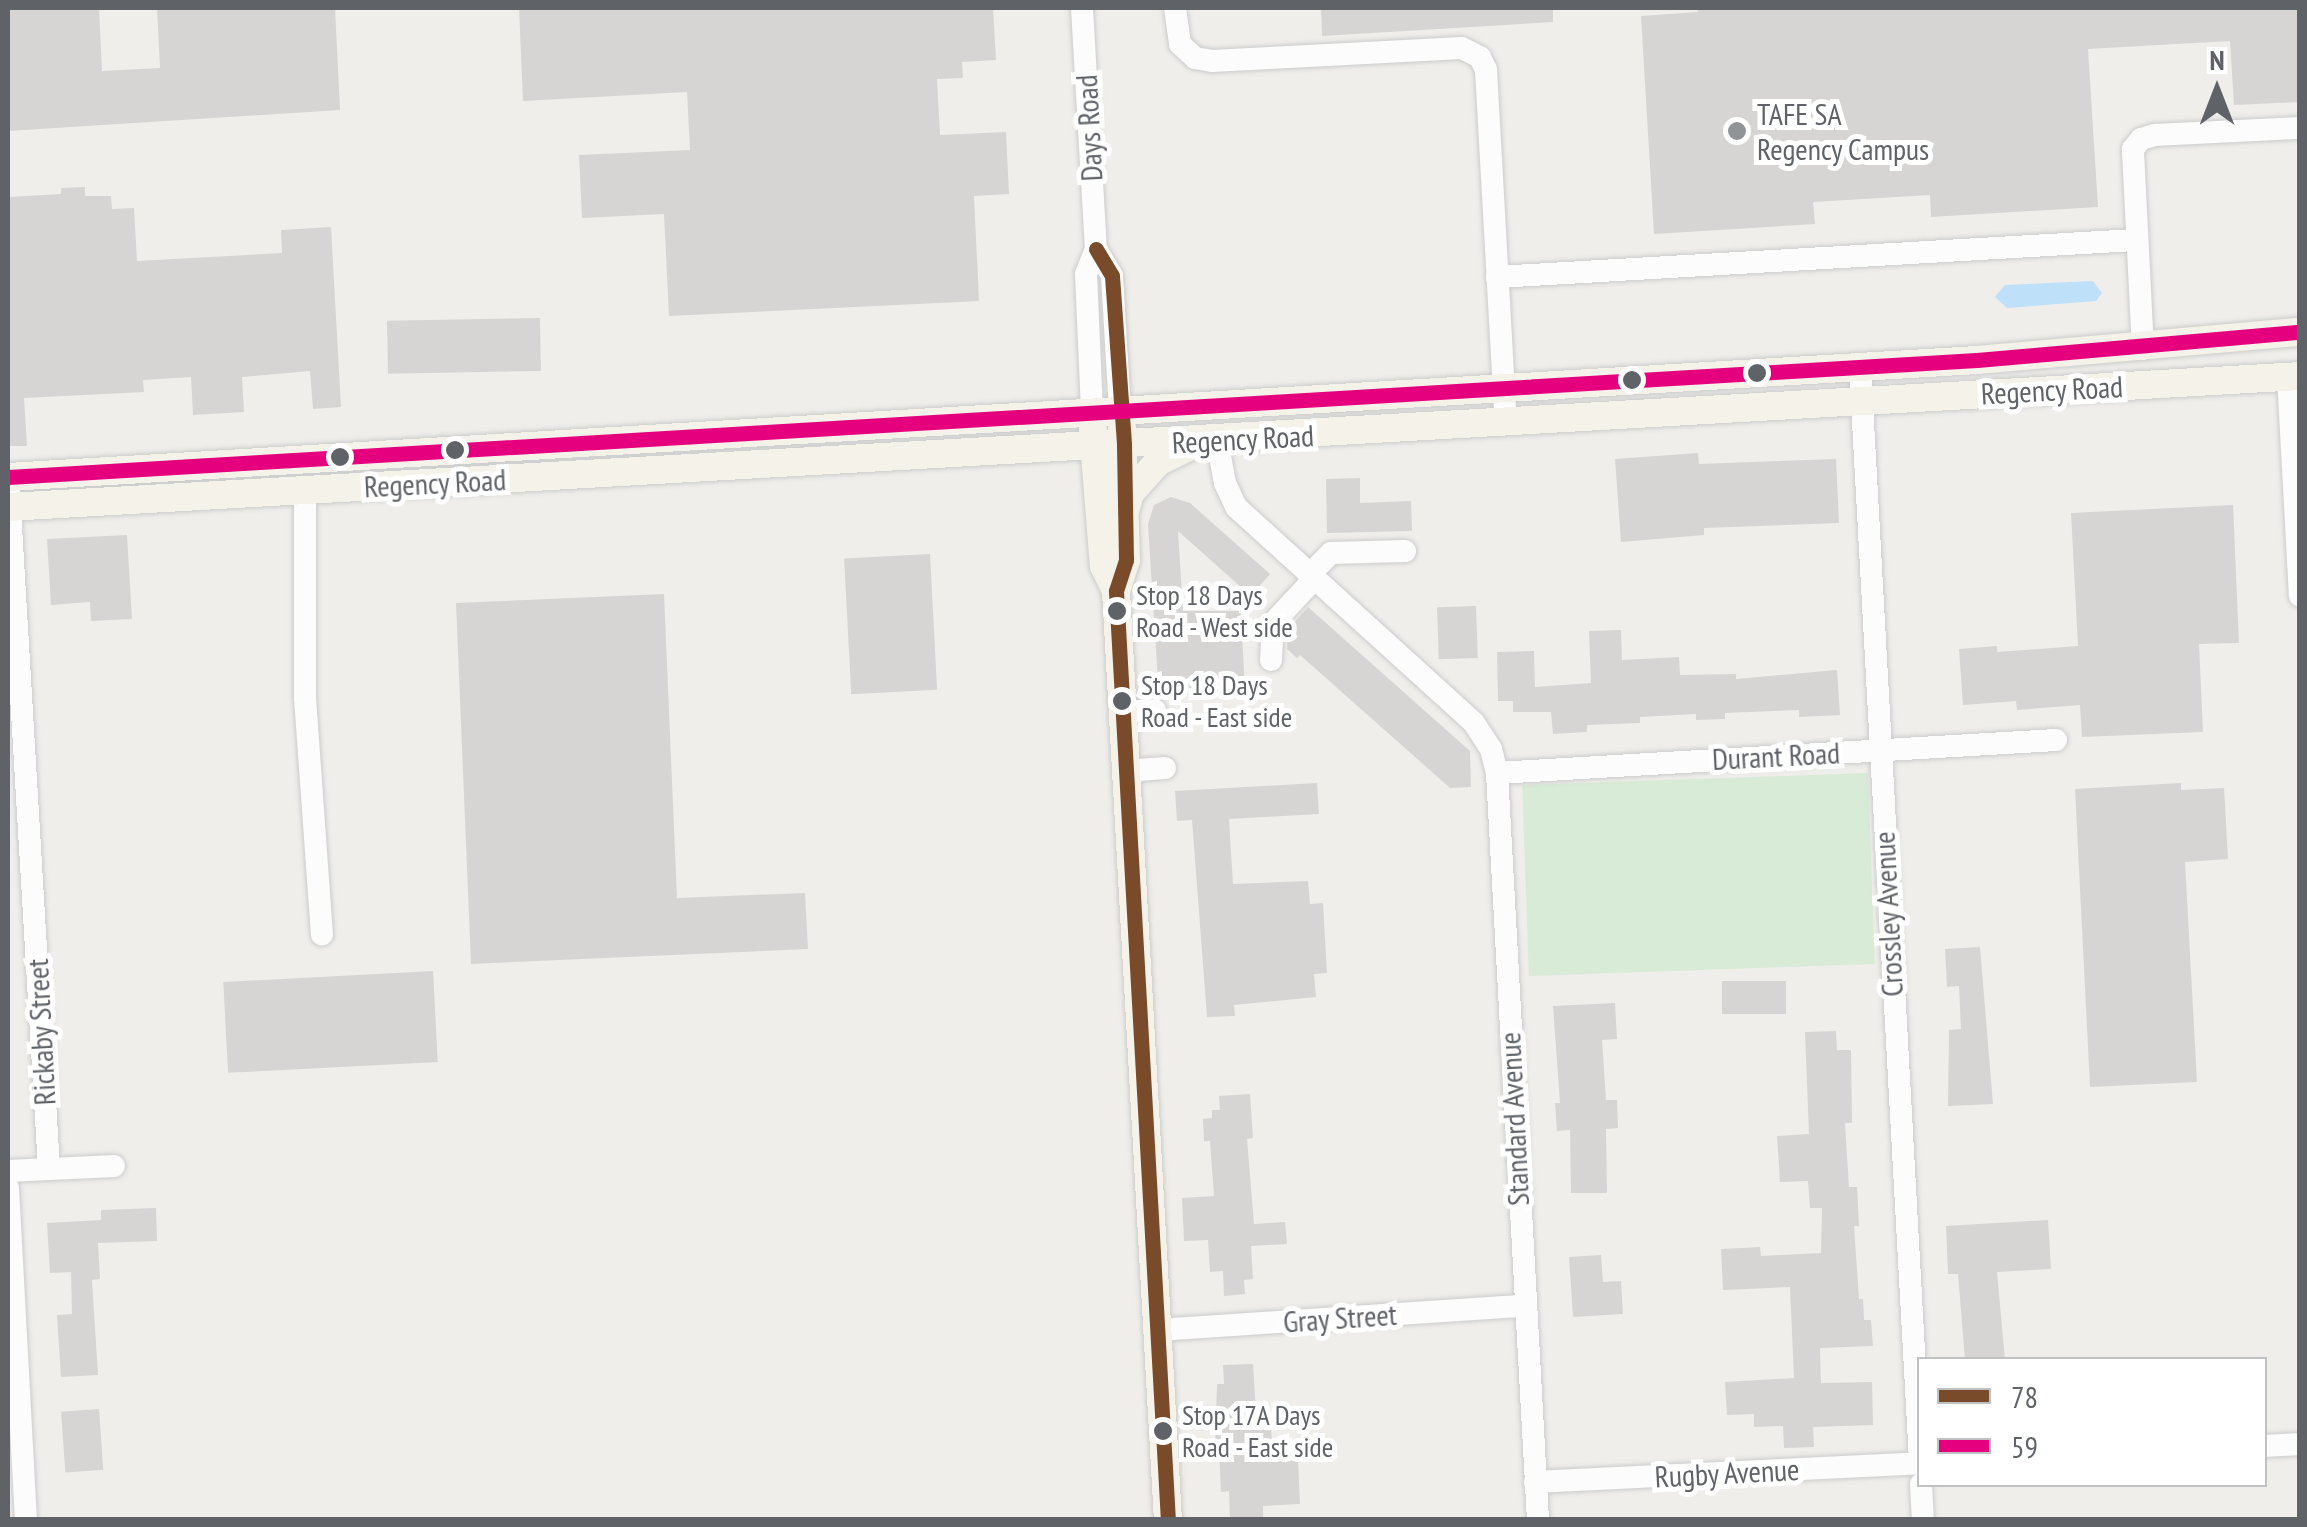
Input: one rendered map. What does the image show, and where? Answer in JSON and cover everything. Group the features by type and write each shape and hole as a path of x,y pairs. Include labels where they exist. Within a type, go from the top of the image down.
{"main road":[{"name":"Regency Road","path":"8,477 1860,367 2144,349 2300,332"},
{"name":"Regency Road","path":"9,507 2294,376"},
{"name":"Days Road","path":"1106,412 1124,445 1126,560 1116,591 1168,1520"},
{"name":"Days Road","path":"1106,412 1094,447 1104,566 1116,591"},
{"path":"1124,514 1130,493 1158,462 1209,441"}],"street":[{"name":"Days Road","path":"1082,8 1096,249 1086,274 1106,412"},
{"path":"1175,8 1180,44 1195,58 1212,62 1462,48 1480,57 1486,70 1506,423"},
{"path":"2144,349 2135,240 2133,149 2141,139 2300,128"},
{"path":"1497,277 2135,240"},
{"name":"Crossley Avenue","path":"1860,367 1917,1410"},
{"path":"2294,376 2300,596"},
{"path":"1209,441 1236,507 1312,577"},
{"name":"Rickaby Street","path":"8,477 49,1169"},
{"path":"305,491 305,698 322,934"},
{"path":"1272,660 1273,624 1331,554 1405,551"},
{"name":"Standard Avenue","path":"1312,577 1474,724 1491,749 1497,773 1523,1306 1538,1520"},
{"path":"1122,712 1156,710"},
{"name":"Durant Road","path":"1497,773 2056,740"},
{"path":"1126,770 1165,768"},
{"path":"8,1171 114,1166"},
{"path":"8,1188 26,1520"},
{"name":"Gray Street","path":"1157,1330 1523,1306"},
{"path":"2267,1446 2300,1444"},
{"name":"Rugby Avenue","path":"1535,1482 1917,1462"},
{"path":"1921,1487 1923,1520"}],"green space":[{"path":"1868,773 1875,964 1529,976 1522,785"}],"water":[{"path":"2093,281 2102,293 2096,301 2007,308 1995,297 2005,285"}],"building":[{"path":"8,8 99,8 102,71 160,68 157,8 335,8 340,110 8,131"},
{"path":"519,8 993,8 996,60 962,62 963,78 937,79 940,135 1006,132 1009,194 974,196 979,301 669,316 664,214 582,218 579,155 690,150 687,92 523,101"},
{"path":"1321,8 1553,8 1553,22 1322,36"},
{"path":"1698,8 2300,8 2300,102 2234,105 2230,41 2088,49 2098,207 1931,217 1930,195 1813,202 1815,224 1654,234 1641,16 1698,12"},
{"path":"85,187 85,196 111,196 112,209 134,208 137,261 282,253 281,230 331,227 341,407 313,409 310,371 242,377 244,412 193,415 191,377 143,380 144,392 24,398 27,446 8,446 8,197 61,194 61,188"},
{"path":"540,318 541,371 388,374 387,321"},
{"path":"1698,453 1699,464 1836,459 1839,523 1704,528 1704,535 1621,542 1615,459"},
{"path":"1360,478 1360,503 1411,501 1412,531 1327,533 1326,479"},
{"path":"1171,497 1190,503 1270,574 1251,596 1178,531 1183,611 1241,611 1245,693 1159,696 1148,524 1154,505"},
{"path":"2233,505 2239,643 2199,644 2203,732 2082,737 2080,705 2017,710 2016,701 1963,705 1959,649 1997,646 1997,652 2078,646 2071,513"},
{"path":"127,535 132,619 91,621 90,602 51,605 47,539"},
{"path":"930,554 937,690 851,694 844,559"},
{"path":"664,594 677,898 805,893 808,949 471,964 456,603"},
{"path":"1476,606 1478,658 1439,659 1437,607"},
{"path":"1308,607 1470,751 1471,787 1450,788 1300,655 1297,658 1287,649 1288,629"},
{"path":"1621,630 1622,660 1679,657 1680,675 1736,674 1736,679 1837,670 1840,715 1799,717 1799,710 1725,713 1725,719 1696,720 1696,714 1640,717 1640,723 1587,725 1587,732 1553,734 1551,712 1513,712 1513,701 1498,701 1497,652 1534,651 1535,687 1591,683 1589,631"},
{"path":"1317,783 1319,814 1229,819 1233,884 1308,881 1310,904 1323,903 1327,973 1314,974 1316,997 1234,1005 1235,1016 1207,1017 1192,820 1177,821 1175,791"},
{"path":"2181,783 2181,790 2224,788 2228,859 2185,862 2197,1082 2090,1087 2075,789"},
{"path":"1980,947 1993,1104 1948,1106 1949,1030 1961,1029 1959,986 1947,987 1945,949"},
{"path":"433,971 438,1062 228,1073 223,982"},
{"path":"1722,981 1786,981 1786,1014 1722,1014"},
{"path":"1615,1003 1617,1039 1602,1040 1606,1100 1617,1100 1618,1128 1606,1129 1607,1193 1571,1193 1570,1130 1557,1131 1555,1103 1560,1103 1553,1006"},
{"path":"1836,1031 1837,1050 1851,1050 1852,1123 1845,1123 1849,1187 1857,1187 1859,1226 1854,1226 1859,1299 1863,1299 1864,1320 1871,1320 1873,1346 1820,1348 1821,1383 1872,1382 1873,1425 1813,1427 1814,1447 1784,1448 1783,1426 1754,1427 1754,1414 1727,1415 1725,1382 1794,1378 1790,1287 1723,1290 1721,1249 1760,1247 1761,1256 1821,1253 1822,1208 1810,1208 1808,1181 1780,1182 1777,1136 1809,1134 1805,1032"},
{"path":"1250,1094 1253,1138 1247,1139 1254,1224 1285,1222 1287,1244 1251,1246 1253,1279 1244,1280 1245,1294 1224,1296 1223,1271 1210,1272 1208,1240 1184,1241 1182,1198 1214,1196 1210,1141 1204,1141 1203,1119 1212,1118 1212,1110 1220,1110 1219,1096"},
{"path":"156,1208 157,1241 98,1243 100,1279 92,1280 98,1375 61,1377 57,1315 72,1314 71,1272 50,1273 47,1223 101,1220 101,1210"},
{"path":"2048,1220 2051,1269 1997,1272 2005,1357 1965,1357 1958,1274 1948,1274 1946,1226"},
{"path":"1601,1255 1603,1282 1621,1281 1623,1314 1573,1317 1569,1257"},
{"path":"1253,1364 1256,1410 1270,1409 1273,1462 1298,1460 1300,1504 1263,1506 1263,1520 1230,1520 1229,1491 1221,1492 1219,1448 1215,1448 1217,1384 1224,1384 1223,1365"},
{"path":"99,1409 103,1470 65,1473 61,1412"}],"transit line":[{"name":"78","path":"1096,249 1112,276 1124,445 1126,560 1116,591 1168,1520"},
{"name":"59","path":"8,477 1977,360 2300,332"}],"place":[{"name":"TAFE SA Regency Campus","path":"1737,131"},
{"name":"Stop 18 Days Road - West side","path":"1117,611"},
{"name":"Stop 18 Days Road - East side","path":"1122,701"},
{"name":"Stop 17A Days Road - East side","path":"1163,1431"}]}
